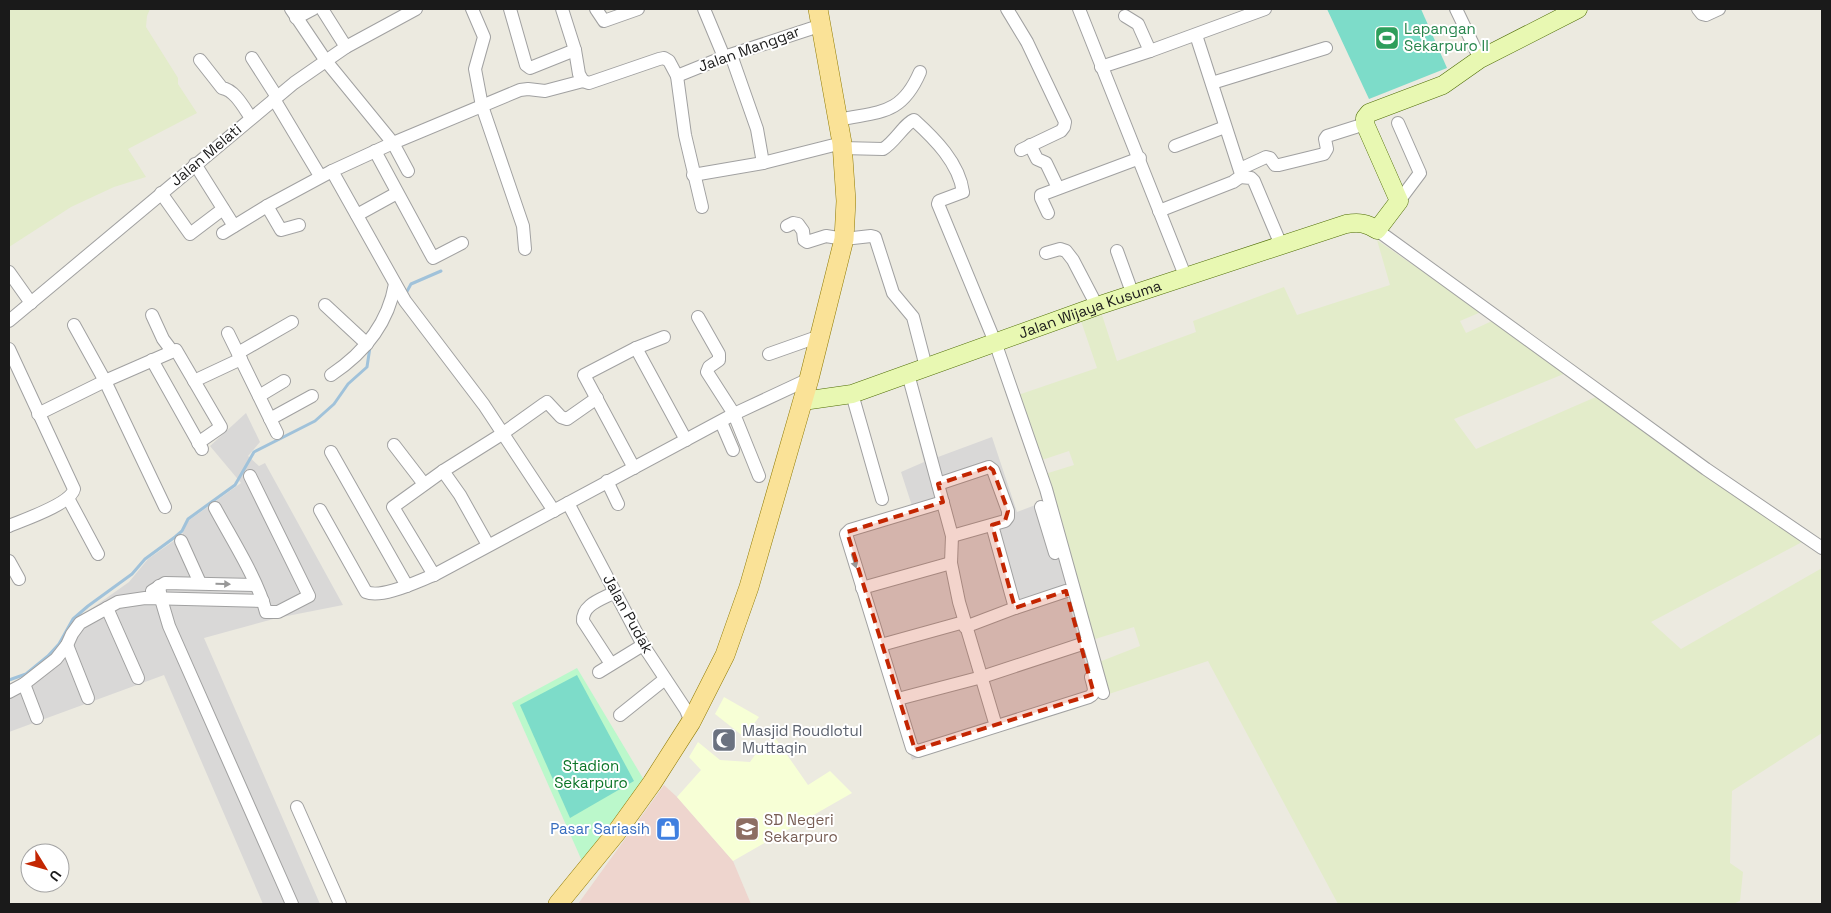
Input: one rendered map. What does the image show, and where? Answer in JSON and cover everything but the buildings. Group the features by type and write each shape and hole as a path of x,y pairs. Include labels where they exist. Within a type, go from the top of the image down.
{"main road":[{"path":"558,904 620,828 691,722 725,655 738,623 803,401 844,239 846,221 842,146 819,13"}],"street":[{"path":"314,9 294,13 326,60 393,143 408,171"},
{"path":"322,9 346,47"},
{"name":"Jalan Melati","path":"9,320 275,98 326,60 398,12 416,9"},
{"path":"472,9 484,37 476,69 482,106 523,226 524,249"},
{"path":"510,9 528,67 530,68 575,50"},
{"path":"562,9 575,50 579,74 583,81"},
{"path":"596,9 604,21 633,9"},
{"path":"704,9 728,56 756,129 763,163"},
{"path":"1007,9 1027,42 1065,122 1062,130 1026,148 1037,159 1046,163 1058,188"},
{"path":"1079,9 1101,67 1140,158 1186,278"},
{"path":"1101,67 1196,35 1265,9"},
{"path":"1456,9 1480,59"},
{"path":"1159,211 1232,182 1240,173 1266,156 1275,165 1279,165 1324,154 1327,149 1325,138 1328,136 1443,85 1480,59 1578,9"},
{"path":"1698,9 1702,14 1706,15 1719,9"},
{"name":"Jalan Manggar","path":"676,76 728,56 819,13"},
{"path":"1126,16 1138,24 1150,51"},
{"path":"1196,35 1240,173 1254,180 1281,245"},
{"path":"1212,83 1326,48"},
{"path":"252,58 320,176"},
{"path":"223,233 332,170 520,90 546,91 583,81 589,83 664,58 669,61 676,76 693,175 702,207"},
{"path":"200,60 222,88 227,88 233,94 251,118"},
{"path":"839,120 886,111 895,106 903,100 920,72"},
{"path":"1366,118 1399,201"},
{"path":"693,175 763,163 842,146 883,149 901,134 911,120 914,120 944,151 955,169 964,190 962,193 939,201 938,204 995,342 1046,489 1103,693"},
{"path":"1398,123 1420,173 1377,230 1706,469 1822,548"},
{"path":"1175,146 1225,127"},
{"path":"375,151 436,264 462,243"},
{"path":"1048,213 1041,196 1140,158"},
{"path":"195,164 234,226"},
{"path":"332,170 399,292 484,405 554,511"},
{"path":"161,193 190,234 223,209"},
{"path":"357,215 397,193"},
{"path":"267,206 281,230 299,225"},
{"path":"787,226 793,223 798,224 803,231 804,240 807,242 826,236 844,239 875,237 893,293 913,317 926,367"},
{"name":"Jalan Wijaya Kusuma","path":"803,401 852,394 1097,306 1346,224 1363,223 1377,230"},
{"path":"1046,253 1060,249 1069,254 1097,306"},
{"path":"1118,251 1133,295"},
{"path":"9,272 31,303"},
{"path":"331,374 354,358 368,344 393,297 399,292"},
{"path":"324,305 368,344"},
{"path":"152,315 163,339 172,351"},
{"path":"698,317 719,354 719,360 708,367 707,372 734,414 759,476"},
{"path":"194,381 239,356 292,322"},
{"path":"74,325 105,381 165,507"},
{"path":"228,333 277,433"},
{"path":"769,354 820,336"},
{"path":"634,468 584,375 636,348 664,337"},
{"path":"636,348 686,440"},
{"path":"9,349 12,367 38,414 74,489 68,498 42,512 9,526"},
{"path":"38,414 105,381 172,351 176,350 221,428 200,446 152,360"},
{"path":"908,374 952,536 951,563 965,624 996,726"},
{"path":"320,510 366,592 375,594 407,586 434,575 734,414 809,379"},
{"path":"259,396 284,381"},
{"path":"852,394 882,499"},
{"path":"270,418 312,396"},
{"path":"434,575 393,507 443,471 502,434 547,402 562,417 567,419 597,398"},
{"path":"721,422 733,450"},
{"path":"394,445 424,484"},
{"path":"331,452 407,586"},
{"path":"938,484 989,467 994,470 1008,511 1008,517 1005,521 952,536"},
{"path":"443,471 460,495 488,545"},
{"path":"215,508 263,601 266,612 278,612 309,596 250,476"},
{"path":"607,481 618,504"},
{"path":"68,498 98,554"},
{"path":"943,502 850,530 846,534 910,742 915,750 918,751 1093,695 1095,691 1041,507"},
{"name":"Jalan Pudak","path":"568,503 644,645 686,710 691,722"},
{"path":"992,525 1015,608"},
{"path":"181,541 200,583"},
{"path":"9,561 19,578"},
{"path":"862,588 951,563"},
{"path":"145,598 165,583 255,585"},
{"path":"159,586 169,626 292,904"},
{"path":"881,645 965,624 1066,591"},
{"path":"611,664 583,620 583,615 588,607 615,592"},
{"path":"9,692 24,684 56,659 80,623 118,602 145,598 263,601"},
{"path":"107,608 138,678"},
{"path":"898,699 982,677 1082,644"},
{"path":"67,645 88,698"},
{"path":"599,672 644,645"},
{"path":"620,715 665,679"},
{"path":"24,684 37,718"},
{"path":"298,807 340,904"}],"highlighted area":[{"path":"989,467 993,470 1008,511 1005,521 992,525 1015,608 1066,591 1094,694 915,750 847,532 943,502 938,484"}],"shaded area":[{"path":"9,9 150,9 146,27 178,78 178,84 197,113 128,149 146,177 114,187 71,207 9,247"},
{"path":"1377,240 1481,312 1460,321 1466,333 1492,321 1566,373 1454,419 1476,449 1598,396 1804,541 1651,622 1681,649 1822,568 1822,733 1732,791 1730,863 1743,872 1740,901 1733,904 1338,904 1208,661 1109,694 1099,662 1140,646 1134,627 1092,640 1045,474 1074,465 1069,451 1039,461 1018,395 1097,368 1081,321 1102,315 1117,361 1196,332 1193,321 1284,287 1297,315 1390,285"},
{"path":"915,379 938,457 992,437 1017,512 1046,501 1101,698 912,760 840,529 912,506 901,472 924,462 904,383"},
{"path":"246,413 260,442 248,456 259,466 265,463 343,605 277,618 204,638 320,904 263,904 164,675 9,732 9,686 25,679 54,653 64,641 74,621 129,582 148,559 182,535 188,521 241,483 210,446"},
{"path":"724,697 759,717 744,737 715,714"},
{"name":"SD Negeri Sekarpuro","path":"776,739 808,785 830,771 852,793 733,861 677,797 701,770 689,757 698,742 720,760 750,762 758,751"},
{"name":"Pasar Sariasih","path":"664,785 677,797 733,861 751,904 578,904"}],"green space":[{"name":"Lapangan Sekarpuro II","path":"1327,9 1421,9 1447,68 1369,99"},
{"name":"Stadion Sekarpuro","path":"577,668 644,780 582,861 512,703"},
{"name":"Stadion Sekarpuro","path":"577,675 634,781 570,818 520,705"}],"waterway":[{"path":"405,295 411,284 441,271"},
{"path":"9,680 26,674 48,656 59,644 73,619 132,574 145,559 182,531 188,519 235,485 254,452 315,421 334,404 348,384 367,367 370,347"}],"place":[{"name":"Lapangan Sekarpuro II","path":"1387,38"},
{"name":"Masjid Roudlotul Muttaqin","path":"724,740"},
{"name":"Pasar Sariasih","path":"668,829"},
{"name":"SD Negeri Sekarpuro","path":"747,829"}]}
